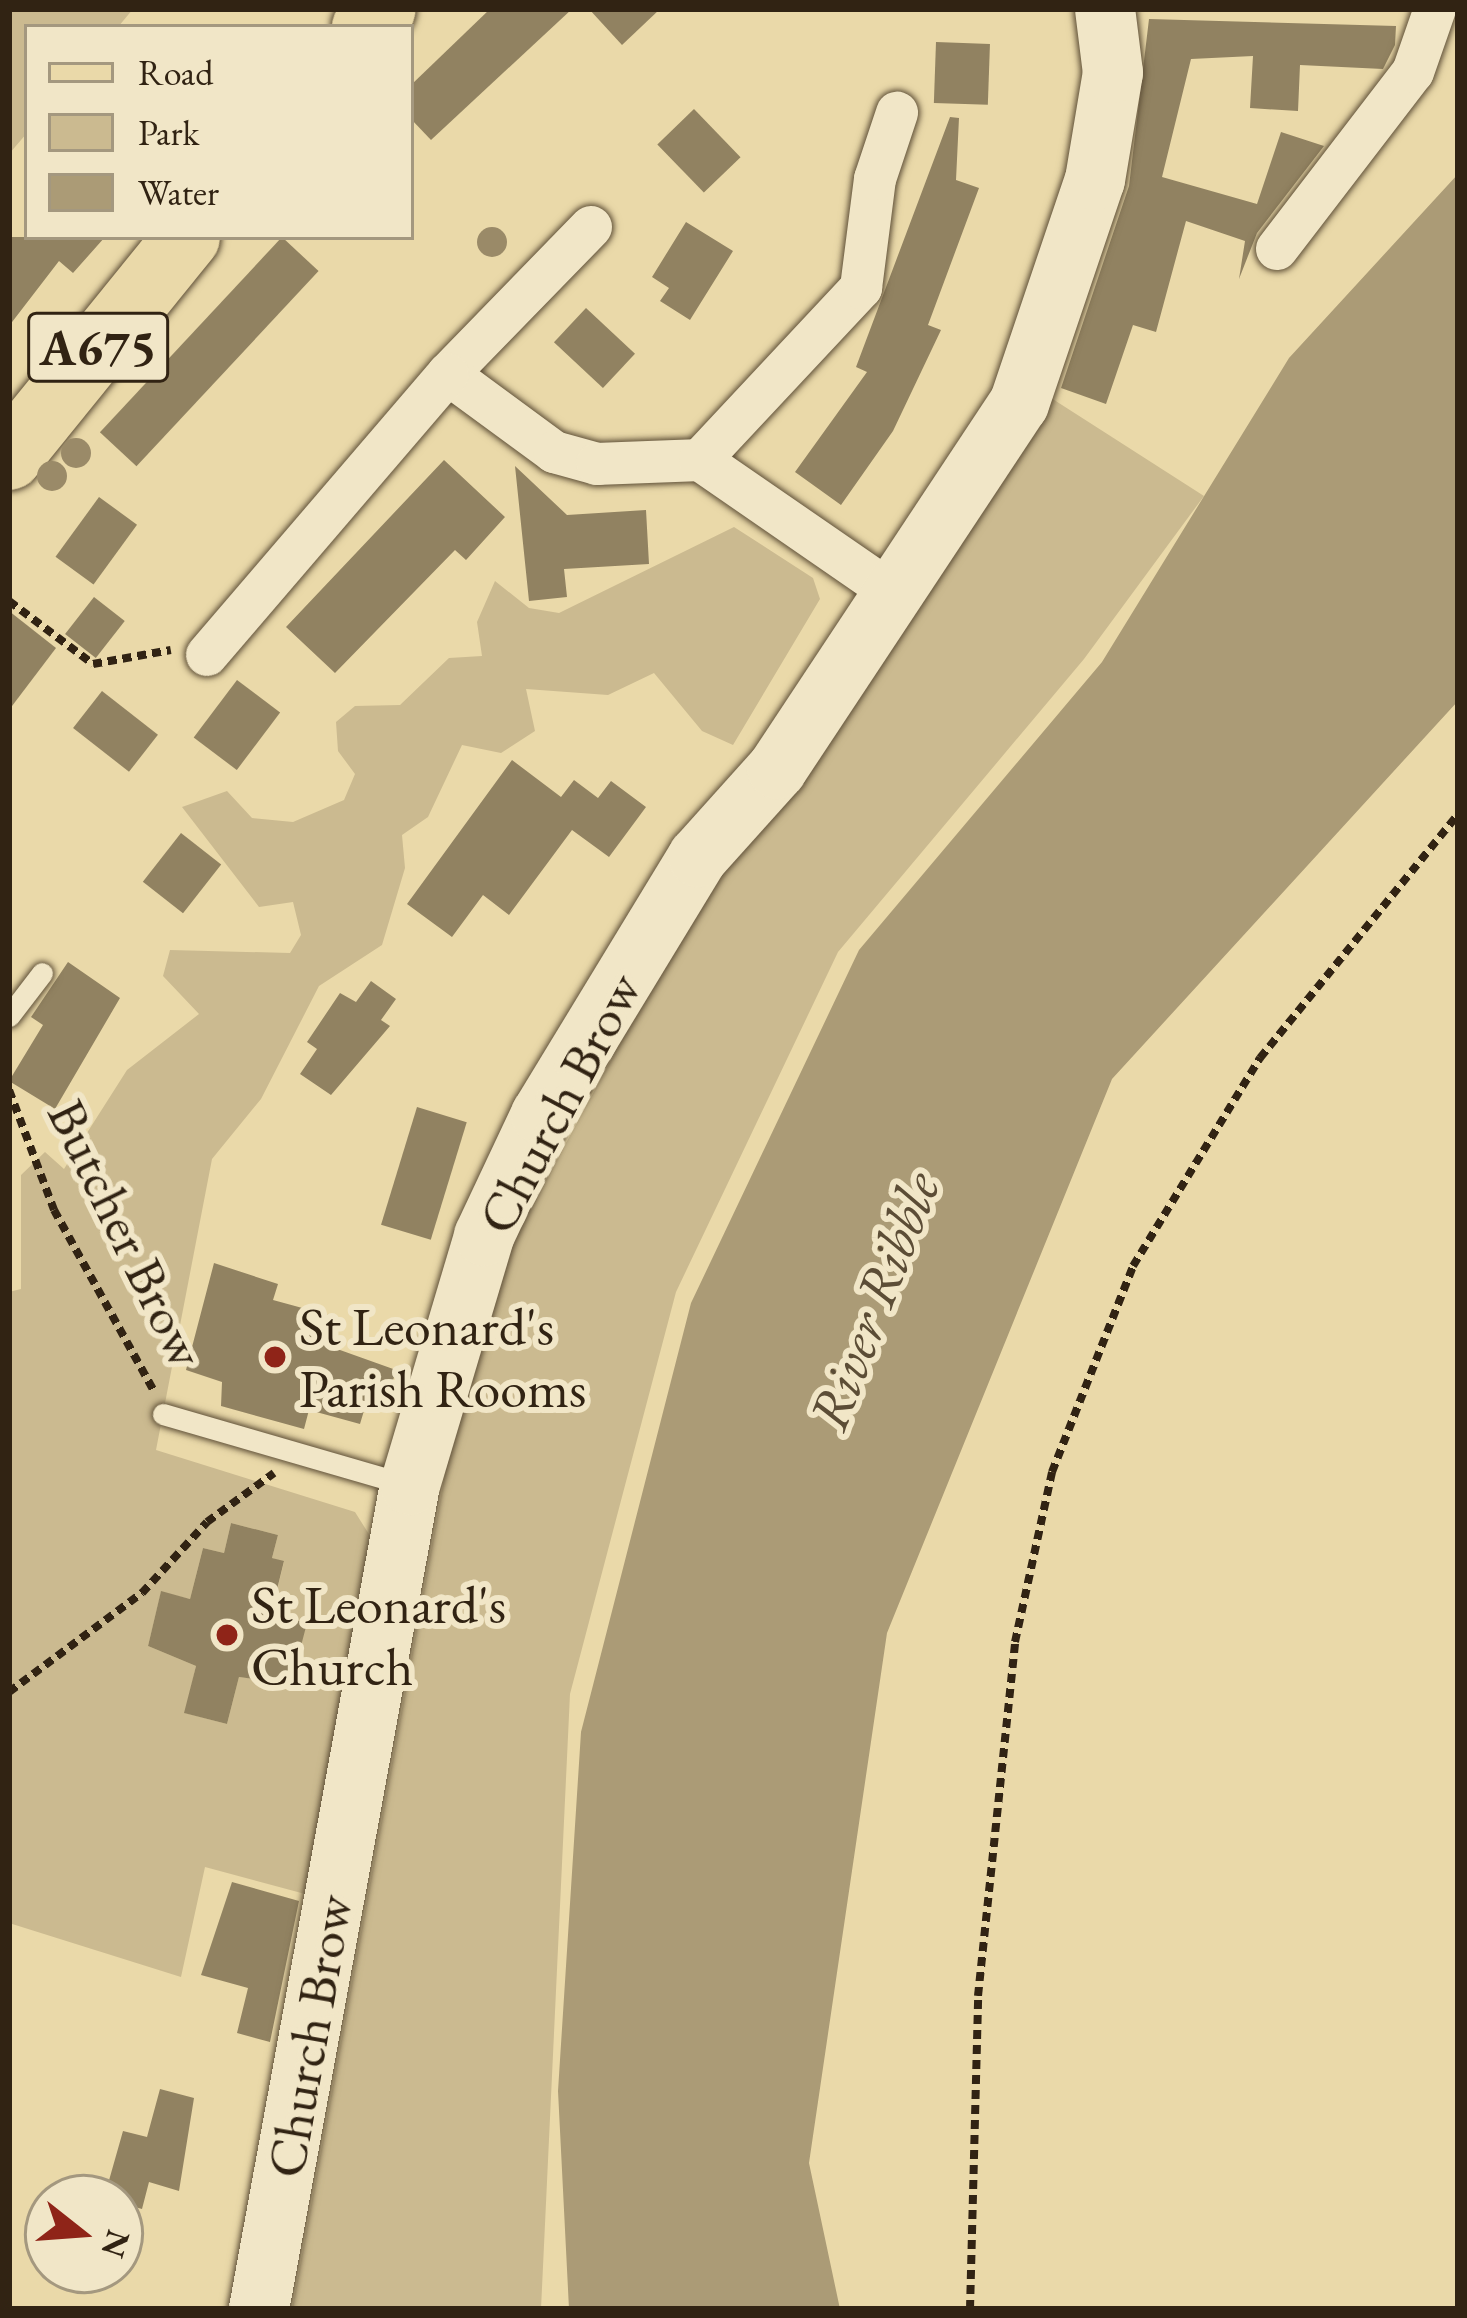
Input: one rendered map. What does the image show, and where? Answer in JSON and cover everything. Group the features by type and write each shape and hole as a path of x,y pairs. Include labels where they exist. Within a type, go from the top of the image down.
{"main road":[{"name":"Church Brow","path":"259,2309 410,1485 484,1236 541,1115 698,857 777,769 1019,404 1054,325 1114,73 1105,9"},
{"name":"A675","path":"9,457 185,240"}],"street":[{"path":"1277,249 1413,72 1435,9"},
{"path":"700,460 861,288 874,179 897,113"},
{"path":"207,655 448,374 591,227"},
{"path":"448,374 554,452 596,464 700,460 896,596"}],"lane":[{"path":"9,1016 42,973"},
{"path":"163,1414 410,1485"}],"path":[{"path":"9,601 93,664 192,646 207,655"},
{"path":"970,2309 978,1996 1015,1642 1052,1472 1133,1266 1260,1058 1458,814"},
{"name":"Butcher Brow","path":"9,1090 54,1210 163,1414"},
{"path":"9,1692 142,1593 289,1451"}],"green space":[{"path":"9,9 133,9 120,24 24,24 24,136 9,154"},
{"path":"1023,380 1204,496 1084,659 838,952 676,1292 570,1694 541,2309 292,2309 475,1310 725,851"},
{"path":"734,527 813,578 820,599 733,745 702,731 654,673 608,695 526,689 535,731 501,753 462,745 428,817 402,835 405,868 382,945 319,986 261,1099 212,1159 156,1450 355,1512 372,1539 320,1898 205,1867 181,1977 9,1923 9,1292 21,1289 21,1175 45,1152 64,1169 127,1070 199,1014 163,976 170,950 290,953 301,935 293,902 259,907 182,807 227,791 252,818 293,822 344,800 355,774 338,751 336,722 355,706 400,705 449,658 482,656 477,622 495,581 529,608 559,613","holes":["231,1523 278,1535 272,1558 284,1562 271,1614 306,1624 291,1683 239,1677 227,1724 185,1713 196,1666 148,1646 161,1592 190,1599 203,1548 224,1553"]}],"water":[{"name":"River Ribble","path":"1458,174 1458,701 1112,1079 887,1633 809,2163 840,2309 569,2309 558,2091 581,1732 691,1303 859,950 1102,662 1289,358"}],"building":[{"path":"490,9 572,9 431,140 414,122 414,82"},
{"path":"589,9 660,9 622,45"},
{"path":"1149,19 1396,26 1395,45 1383,69 1300,65 1298,111 1250,108 1253,56 1191,59 1162,177 1257,204 1281,132 1324,146 1257,233 1239,279 1245,241 1186,221 1156,332 1133,325 1106,404 1061,388 1129,186"},
{"path":"936,42 990,44 988,105 934,103"},
{"path":"694,109 741,157 704,193 657,144"},
{"path":"950,117 959,118 956,180 979,188 928,325 941,330 893,431 841,505 795,472 867,372 856,367"},
{"path":"686,222 733,251 690,320 660,301 669,288 652,277"},
{"path":"9,237 102,240 73,273 59,261 9,326"},
{"path":"279,240 285,240 319,271 136,466 100,432"},
{"path":"586,308 635,354 603,388 554,342"},
{"path":"444,460 505,517 466,560 455,550 335,673 286,627"},
{"path":"515,466 567,515 646,510 649,564 564,569 567,597 529,601"},
{"path":"99,497 137,525 94,584 56,557"},
{"path":"94,597 125,621 96,658 65,634"},
{"path":"9,611 56,648 9,710"},
{"path":"237,680 280,712 237,770 194,738"},
{"path":"102,691 158,735 129,772 73,728"},
{"path":"512,760 561,797 574,780 598,798 611,781 646,807 609,857 572,830 509,915 483,895 452,937 407,904"},
{"path":"181,833 221,864 183,913 143,882"},
{"path":"68,962 120,998 55,1109 9,1081 43,1025 31,1017"},
{"path":"371,981 396,999 381,1020 390,1026 331,1095 300,1074 317,1049 307,1042 340,993 356,1002"},
{"path":"417,1107 467,1122 431,1240 381,1225"},
{"name":"St Leonard's Parish Rooms","path":"214,1263 278,1284 273,1300 328,1315 326,1345 396,1370 385,1409 366,1404 360,1424 309,1410 304,1429 221,1406 222,1382 186,1370"},
{"name":"St Leonard's Church","path":"231,1523 278,1535 272,1558 284,1561 271,1614 307,1623 291,1684 239,1677 227,1724 184,1713 196,1666 148,1646 161,1591 190,1599 203,1548 224,1553"},
{"path":"232,1882 299,1901 270,2042 237,2033 248,1988 201,1975"},
{"path":"160,2089 194,2098 179,2191 149,2182 144,2201 144,2174 111,2174 123,2131 147,2137"}],"place":[{"name":"St Leonard's Parish Rooms","path":"275,1357"},
{"name":"St Leonard's Church","path":"227,1635"}]}
